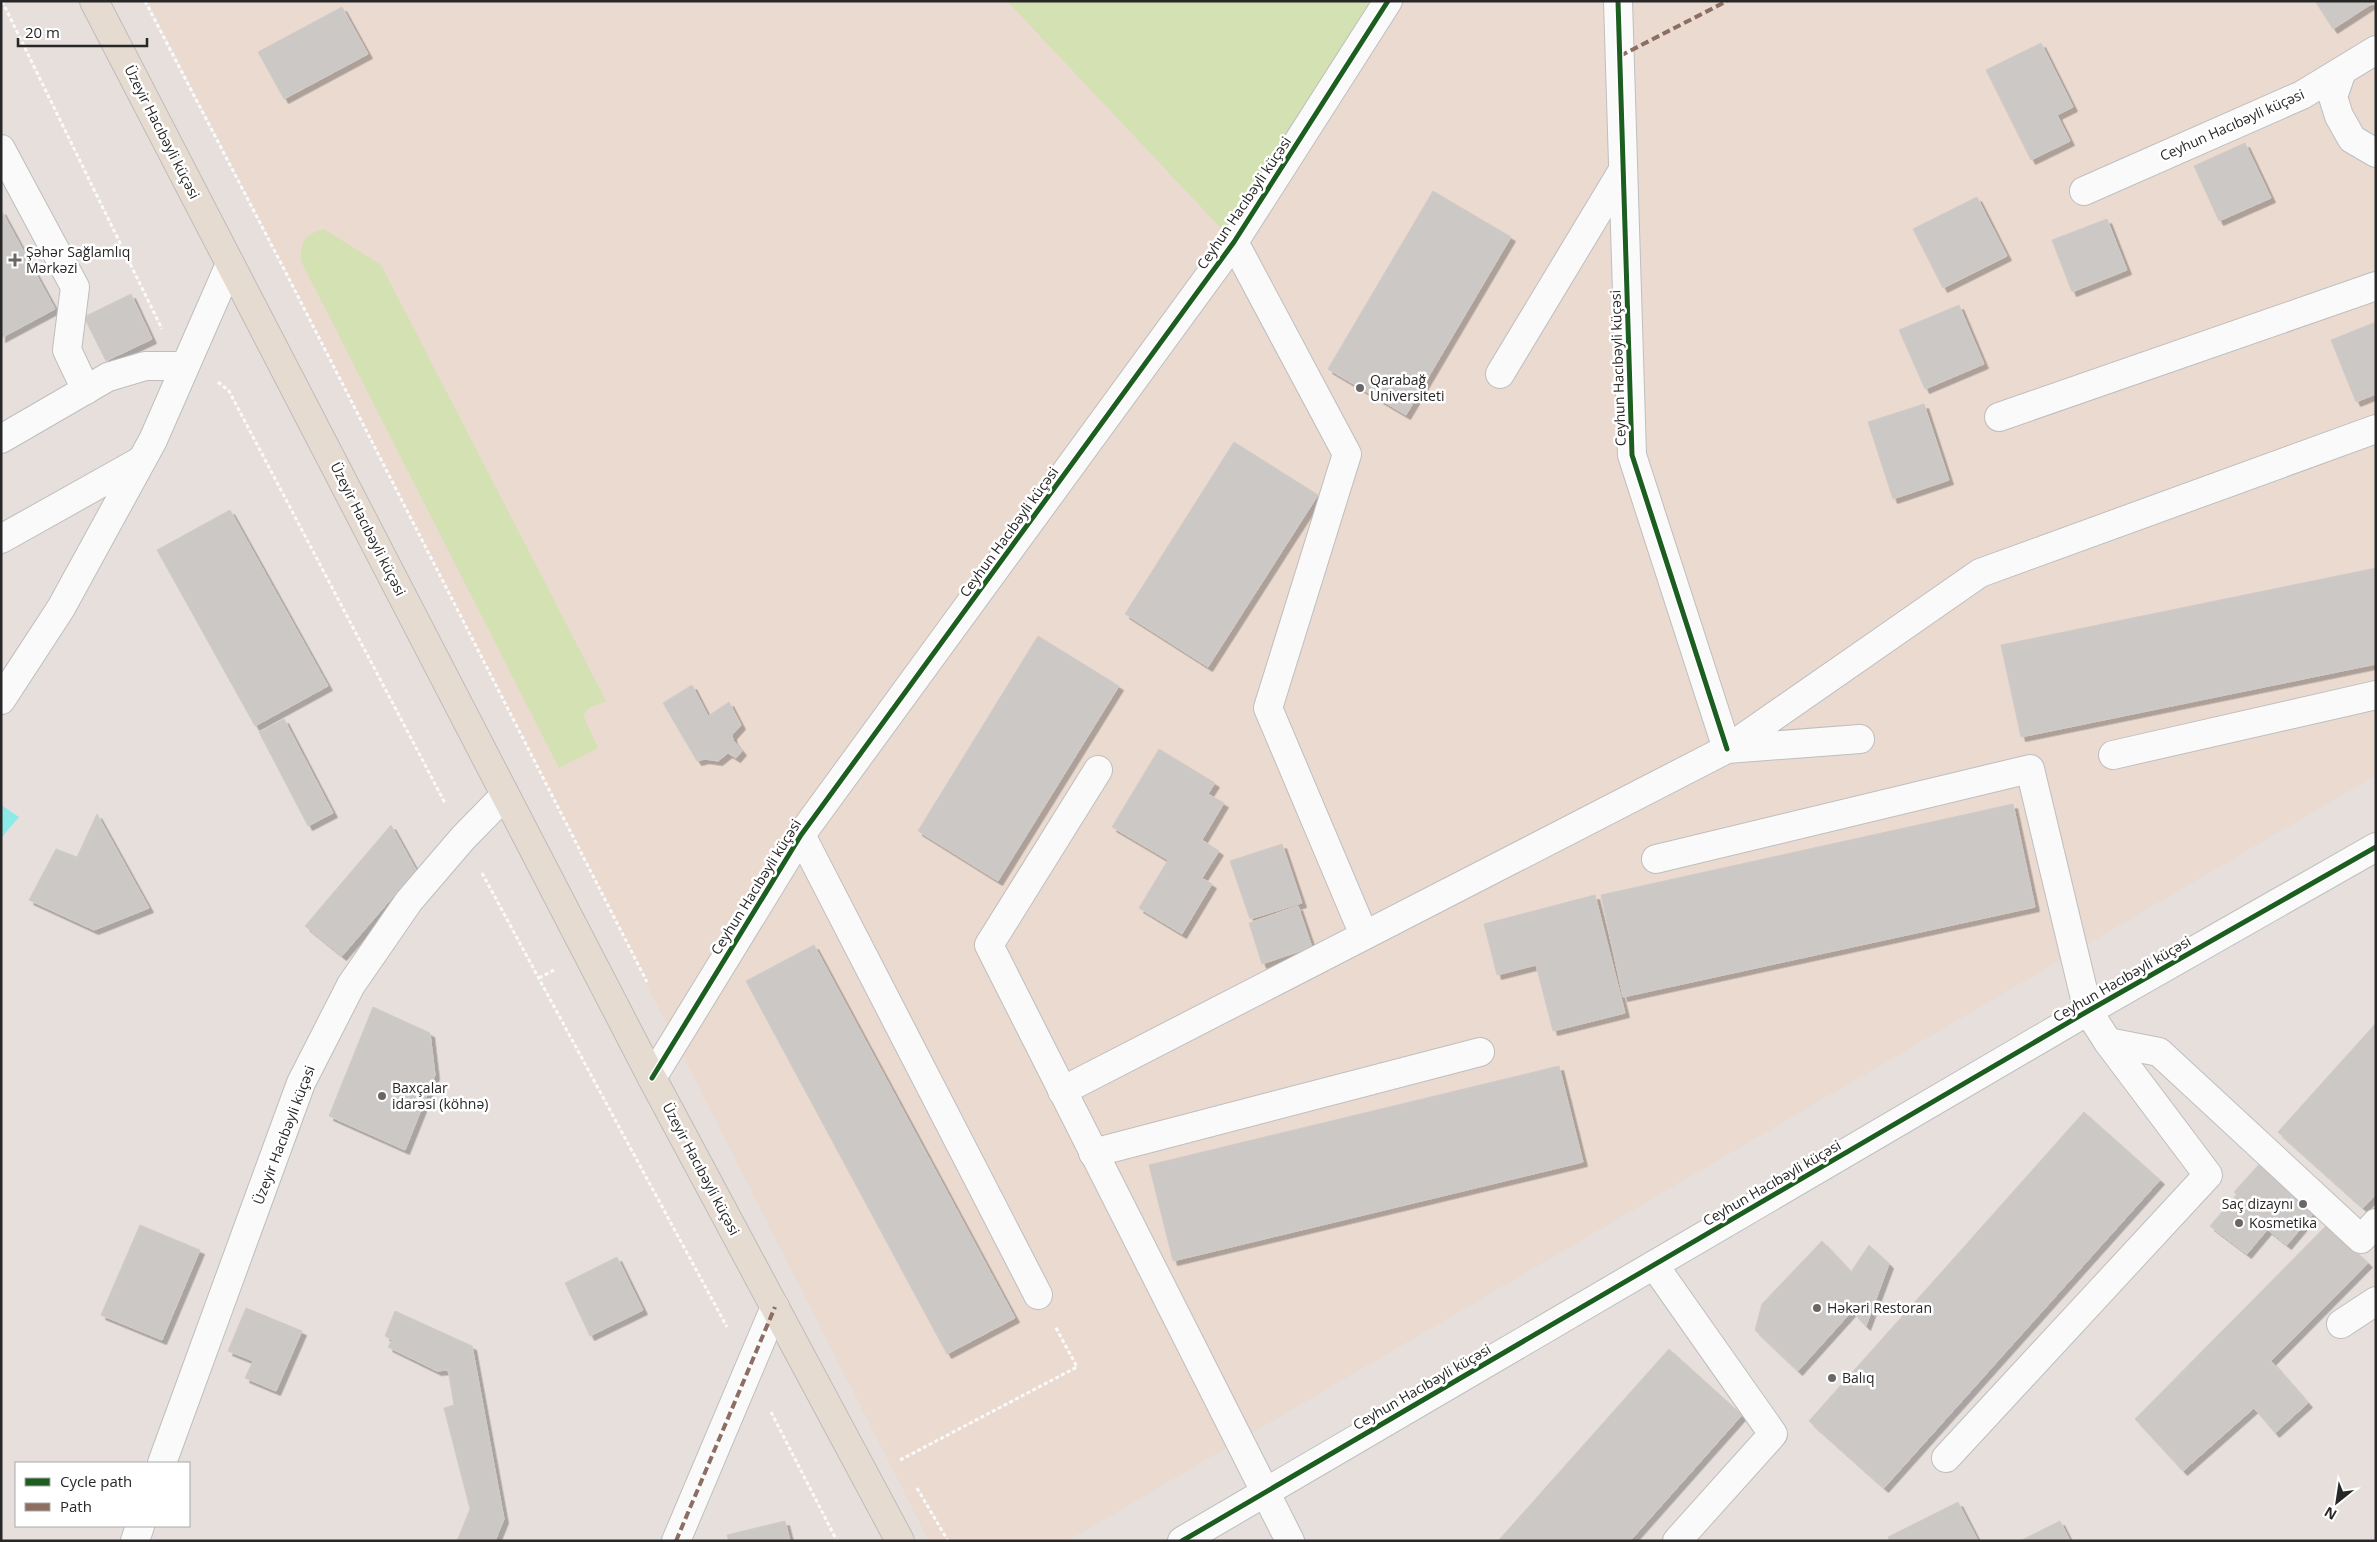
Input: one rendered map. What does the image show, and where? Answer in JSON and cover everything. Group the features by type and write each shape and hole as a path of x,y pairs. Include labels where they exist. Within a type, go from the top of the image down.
{"main road":[{"name":"Üzeyir Hacıbəyli küçəsi","path":"94,1 652,1078 900,1541"}],"street":[{"name":"Ceyhun Hacıbəyli küçəsi","path":"652,1078 801,835 1234,242 1388,1"},
{"name":"Ceyhun Hacıbəyli küçəsi","path":"1618,1 1632,455 1727,749"},
{"name":"Ceyhun Hacıbəyli küçəsi","path":"2084,191 2302,95 2376,50"},
{"path":"2342,71 2333,97 2339,116 2352,138 2376,153"},
{"path":"1,149 75,287 66,350 86,390"},
{"path":"1500,374 1623,170"},
{"path":"1234,242 1347,454 1268,708 1364,934"},
{"path":"1,700 61,608 142,460 230,264"},
{"path":"2000,417 2376,286"},
{"path":"1,439 108,377 145,366 187,362"},
{"path":"1062,1091 1727,749 1980,572 2376,428"},
{"path":"1,539 142,460"},
{"path":"2113,755 2376,695"},
{"path":"1727,749 1860,739"},
{"path":"1656,859 2030,769 2088,1011 2108,1042 2208,1175 1946,1458"},
{"path":"1098,770 989,945 1290,1541"},
{"name":"Üzeyir Hacıbəyli küçəsi","path":"162,1462 301,1083 351,985 409,901 463,838 505,795"},
{"path":"801,835 1038,1295"},
{"name":"Ceyhun Hacıbəyli küçəsi","path":"1182,1541 2088,1011 2376,847"},
{"path":"2108,1042 2159,1052 2361,1239 2376,1224"},
{"path":"1093,1153 1480,1052"},
{"path":"1654,1265 1773,1434 1677,1541"},
{"path":"2341,1324 2376,1301"},
{"path":"676,1541 775,1307"},
{"path":"135,1541 140,1527"}],"path":[{"path":"2,1 166,336 187,362 229,391 463,838 749,1369 837,1541"},
{"path":"145,1 284,269 648,986"},
{"path":"900,1460 1077,1367 1038,1295"},
{"path":"895,1452 904,1468"},
{"path":"914,1484 948,1541"}],"shaded area":[{"name":"Qarabağ Universiteti","path":"148,1 2376,1 2376,775 1067,1541 929,1541"}],"green space":[{"path":"1007,1 1374,1 1234,242"},
{"path":"324,229 381,265 606,701 589,708 583,715 598,748 559,768 301,261 305,240 312,233"}],"water":[{"path":"1,805 19,817 1,838"}],"building":[{"path":"2315,1 2376,1 2333,29"},
{"path":"342,7 368,54 284,99 258,52"},
{"path":"2041,43 2073,107 2057,115 2070,141 2031,160 1986,70"},
{"path":"2245,143 2271,198 2219,221 2194,166"},
{"path":"1433,191 1511,237 1406,415 1328,369"},
{"path":"1977,197 2007,256 1943,288 1913,229"},
{"name":"Şəhər Sağlamlıq Mərkəzi","path":"1,210 55,309 1,338"},
{"path":"2107,219 2127,270 2072,292 2052,240"},
{"path":"131,294 152,339 106,361 84,317"},
{"path":"1959,305 1984,364 1925,389 1899,330"},
{"path":"2376,322 2376,394 2356,402 2331,340"},
{"path":"1924,404 1949,480 1893,499 1868,422"},
{"path":"1234,442 1318,495 1208,667 1125,614"},
{"path":"230,510 328,686 255,726 157,550"},
{"path":"2376,568 2376,664 2021,737 2001,645"},
{"path":"1038,636 1119,686 998,881 918,831"},
{"path":"692,685 708,716 729,702 741,725 732,735 733,740 742,751 736,758 728,753 718,761 705,759 697,761 663,703"},
{"path":"284,719 333,813 308,826 259,732"},
{"path":"1159,749 1215,783 1208,794 1224,803 1202,840 1219,851 1202,878 1212,884 1182,934 1139,908 1168,860 1112,827"},
{"path":"2013,804 2035,907 1623,997 1601,895"},
{"path":"97,814 149,908 94,930 29,900 56,849 77,857"},
{"path":"391,825 416,870 342,956 305,926"},
{"path":"1282,844 1302,903 1250,919 1230,861"},
{"path":"1595,895 1625,1013 1553,1031 1536,965 1497,975 1484,924"},
{"path":"1298,906 1312,947 1262,964 1249,923"},
{"path":"814,945 1015,1318 947,1354 746,981"},
{"name":"Baxçalar idarəsi (köhnə)","path":"373,1007 430,1033 435,1075 405,1150 329,1116"},
{"path":"2376,1023 2376,1194 2363,1208 2278,1132"},
{"path":"1559,1066 1583,1162 1173,1261 1149,1165"},
{"path":"2084,1112 2160,1180 1884,1488 1809,1421"},
{"path":"2263,1160 2293,1188 2267,1221 2234,1192"},
{"path":"2293,1188 2317,1209 2287,1245 2263,1226"},
{"name":"Kosmetika","path":"2237,1194 2267,1221 2263,1226 2268,1229 2247,1254 2210,1226"},
{"path":"140,1225 200,1250 162,1340 101,1315"},
{"path":"2327,1225 2368,1263 2271,1361 2308,1403 2275,1433 2254,1408 2183,1471 2135,1419"},
{"name":"Həkəri Restoran","path":"1822,1241 1851,1272 1869,1245 1889,1264 1866,1326 1852,1311 1798,1371 1755,1330 1762,1304"},
{"path":"617,1257 643,1310 590,1336 565,1283"},
{"path":"246,1308 302,1331 276,1391 245,1378 253,1361 228,1351"},
{"path":"395,1311 472,1346 504,1519 495,1541 457,1541 470,1509 444,1408 454,1405 448,1370 437,1371 388,1347 392,1340 385,1336"},
{"path":"1669,1349 1742,1415 1630,1541 1498,1541"},
{"path":"1958,1502 1978,1541 1890,1541 1888,1537"},
{"path":"785,1521 790,1541 729,1541 727,1535"},
{"path":"2060,1521 2070,1541 2020,1541"}],"marked path":[{"path":"1620,56 1727,1"},
{"path":"676,1541 775,1307"}],"cycle path":[{"path":"652,1078 801,835 1234,242 1388,1"},
{"path":"1618,1 1632,455 1727,749"},
{"path":"1182,1541 2088,1011 2376,847"}],"place":[{"name":"Şəhər Sağlamlıq Mərkəzi","path":"15,260"},
{"name":"Qarabağ Universiteti","path":"1360,388"},
{"name":"Baxçalar idarəsi (köhnə)","path":"382,1096"},
{"name":"Saç dizaynı","path":"2303,1204"},
{"name":"Kosmetika","path":"2239,1223"},
{"name":"Həkəri Restoran","path":"1817,1308"},
{"name":"Balıq","path":"1832,1378"}]}
